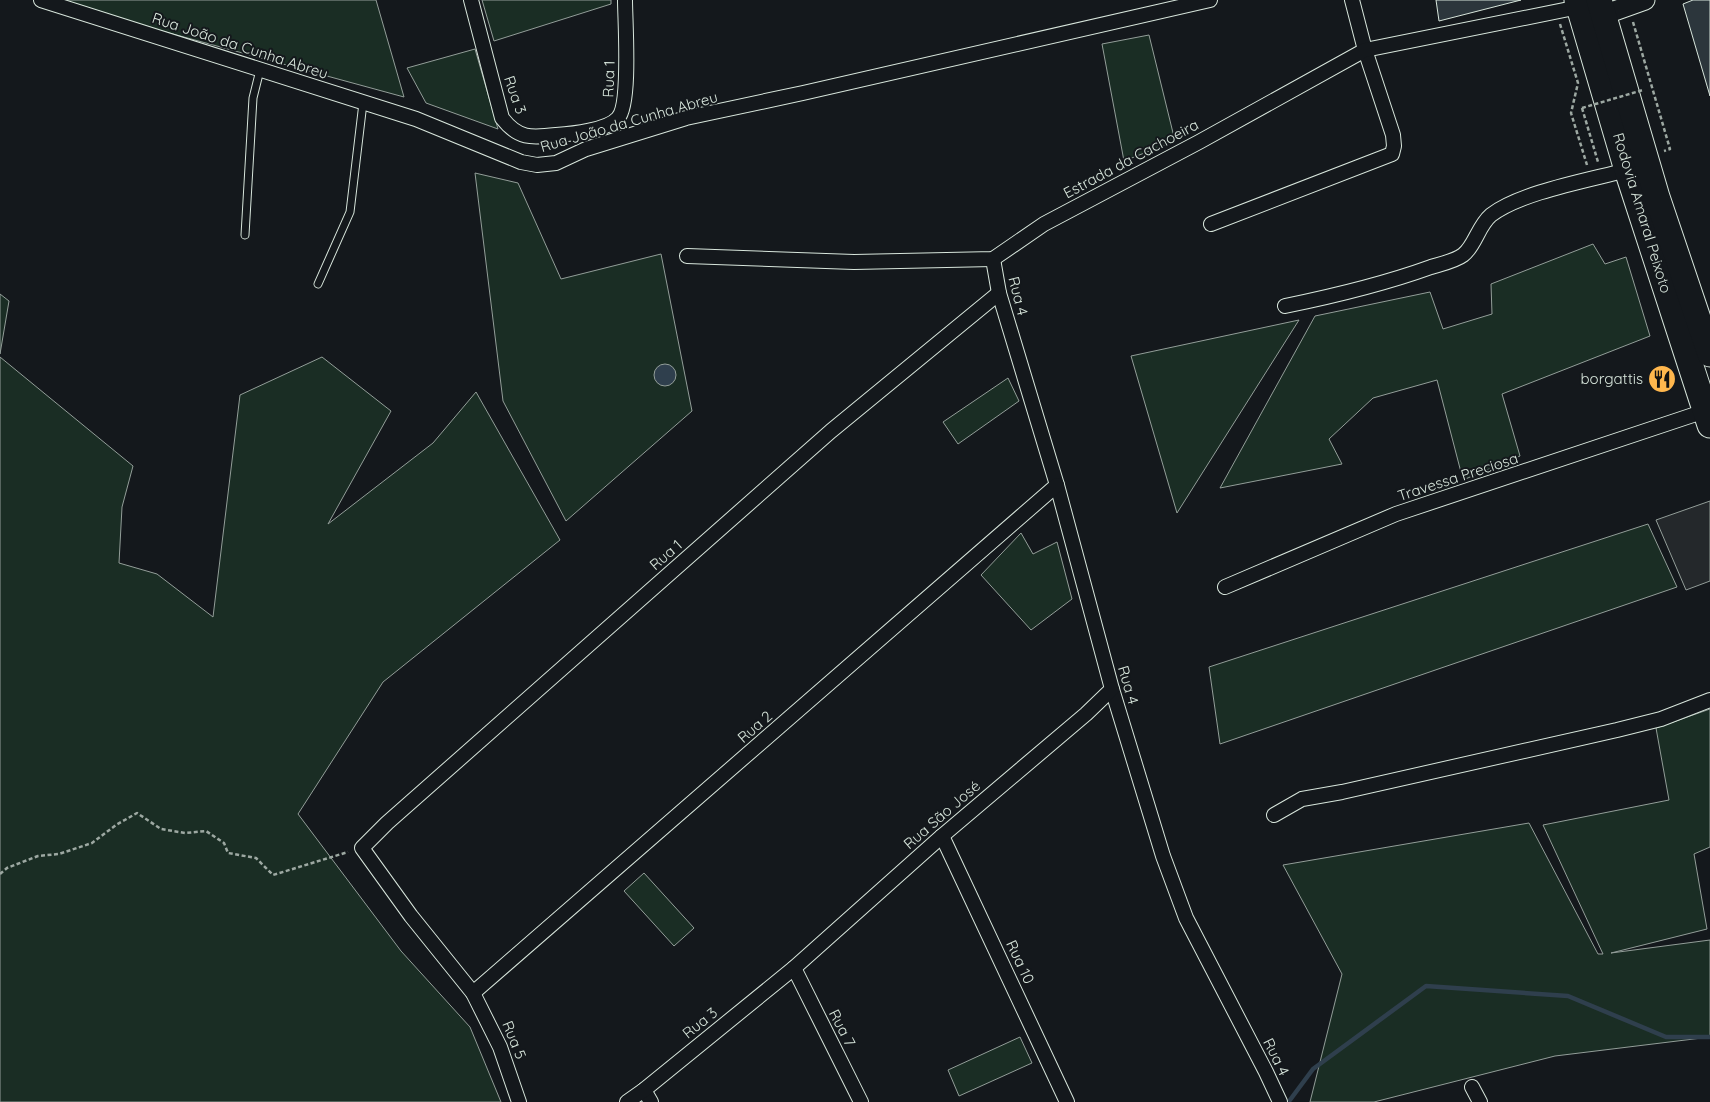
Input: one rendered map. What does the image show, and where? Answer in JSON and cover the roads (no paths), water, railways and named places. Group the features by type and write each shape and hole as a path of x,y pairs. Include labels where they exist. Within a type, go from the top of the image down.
{"highway":[{"name":"Rodovia Amaral Peixoto","path":"1583,7 1627,170 1708,418"},
{"name":"Rodovia Amaral Peixoto","path":"1583,7 1657,197 1710,354"}],"street":[{"name":"Rua João da Cunha Abreu","path":"41,0 416,120 522,162 537,166 556,162 586,149 686,118 1210,0"},
{"name":"Rua 3","path":"471,0 502,118 511,129 521,135 540,137 582,133"},
{"name":"Rua 1","path":"582,133 618,118 624,106 626,77 625,0"},
{"path":"1212,224 1392,154 1394,146 1393,135 1365,50 1352,0"},
{"path":"1583,7 1643,1"},
{"name":"Estrada da Cachoeira","path":"993,259 1044,224 1199,142 1365,50 1583,7"},
{"path":"582,133 586,149"},
{"path":"1285,306 1337,295 1419,272 1454,259 1464,254 1483,222 1507,205 1541,192 1627,170"},
{"path":"687,256 854,262 993,259"},
{"name":"Rua 4","path":"993,259 999,293 1057,485 1112,689 1162,856 1186,918 1280,1102"},
{"name":"Rua 1","path":"362,848 387,823 831,431 999,293"},
{"name":"Travessa Preciosa","path":"1225,587 1396,514 1708,418"},
{"name":"Rua 2","path":"473,993 1057,485"},
{"name":"Rua São José","path":"794,968 942,836 1086,714 1112,689"},
{"path":"1274,815 1302,799 1342,792 1617,730 1661,718 1710,700"},
{"name":"Rua 10","path":"942,836 1068,1102"},
{"name":"Rua 5","path":"362,848 411,916 473,993 500,1047 519,1102"},
{"name":"Rua 3","path":"627,1102 648,1096 794,968"},
{"name":"Rua 7","path":"794,968 861,1102"},
{"path":"1472,1087 1480,1102"}],"lane":[{"path":"245,235 253,98 260,70"},
{"path":"318,284 350,212 363,103"}],"water":[{"path":"665,364 673,367 676,375 673,383 665,386 657,383 654,375 657,367"}],"waterway":[{"path":"1290,1100 1313,1069 1426,986 1568,996 1666,1037 1710,1037"}],"place":[{"name":"borgattis","path":"1662,379"}]}
